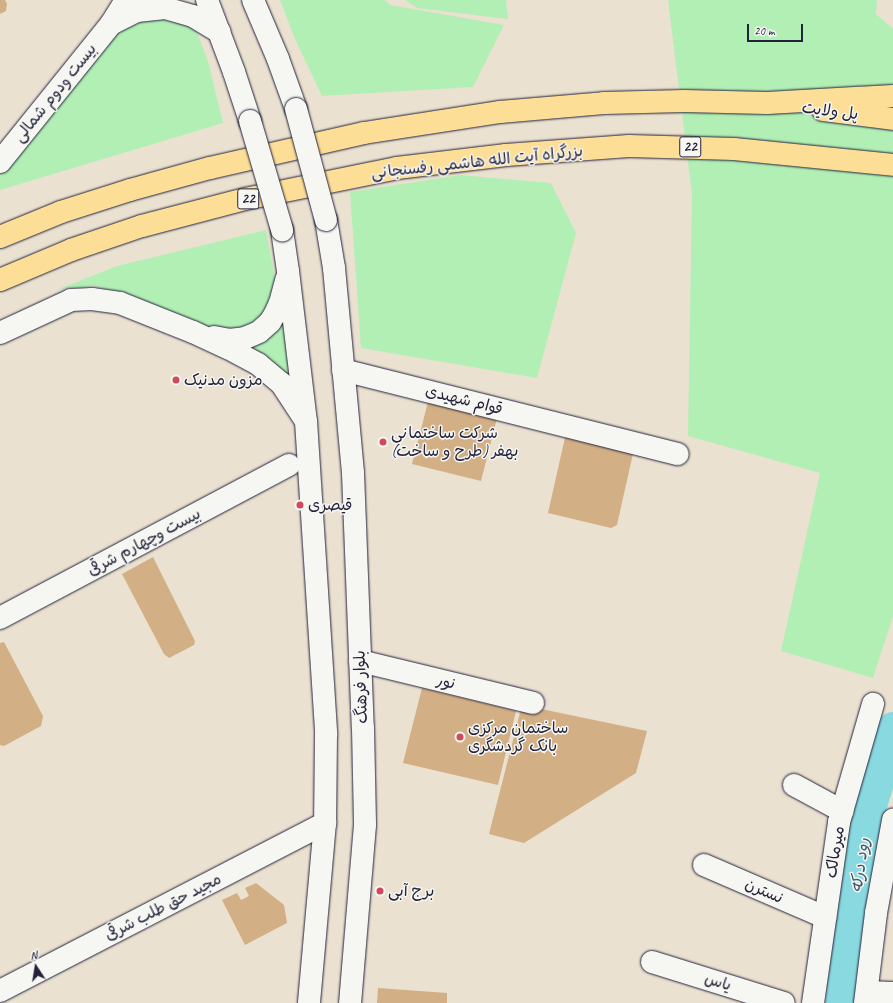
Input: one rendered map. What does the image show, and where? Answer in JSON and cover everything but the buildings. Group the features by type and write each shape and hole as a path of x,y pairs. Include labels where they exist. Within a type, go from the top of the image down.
{"highway":[{"path":"767,103 893,96"},
{"name":"22","path":"0,237 61,212 130,190 210,168 364,133 500,112 611,103 684,101 767,103"},
{"name":"پل ولایت","path":"767,103 893,119"},
{"name":"بزرگراه آیت الله هاشمی رفسنجانی","path":"0,280 71,250 142,226 245,199 397,168 506,156 629,146 741,149 886,166"}],"street":[{"name":"بیست ودوم شمالی","path":"0,162 111,24 126,0"},
{"path":"207,0 220,32 250,120 282,230 306,421 326,734 326,823 309,1003"},
{"name":"بلوار فرهنگ","path":"253,0 278,59 296,109 326,220 334,268 353,473 365,825 350,1003"},
{"name":"بیست ودوم شمالی","path":"111,24 136,11 165,8 193,16 220,32"},
{"path":"193,332 229,340 245,338 259,332 270,322 275,314 280,303 288,271"},
{"path":"0,333 71,300 92,299 120,303 193,332 258,364 281,383 306,421"},
{"name":"قوام شهیدی","path":"343,370 678,454"},
{"name":"بیست وچهارم شرقی","path":"0,618 289,465"},
{"name":"نور","path":"360,661 532,703"},
{"name":"میرمالک","path":"812,1003 838,822 873,704"},
{"path":"794,785 842,811"},
{"path":"893,820 890,846 876,913 866,998 893,993"},
{"name":"مجید حق طلب شرقی","path":"0,991 326,823"},
{"name":"نسترن","path":"704,865 825,917"},
{"name":"یاس","path":"652,962 784,1003"}],"green space":[{"path":"280,0 385,0 390,5 504,25 473,87 322,96 295,39"},
{"path":"405,0 506,0 508,19 417,8"},
{"path":"668,0 877,0 876,14 893,29 893,616 873,678 781,651 820,473 688,436 692,194"},
{"path":"176,16 195,27 208,61 223,123 0,190 0,173 85,65 127,21"},
{"path":"460,175 551,183 576,233 537,378 361,348 350,192"},
{"path":"266,230 275,278 271,306 250,329 215,333 126,296 95,286 59,289 117,266"},
{"path":"283,309 292,392 246,345"}],"waterway":[{"name":"رود درکه","path":"842,1003 866,819 893,729"}],"place":[{"name":"مزون مدنیک","path":"176,380"},
{"name":"شرکت ساختمانی بهفر (طرح و ساخت)","path":"383,442"},
{"name":"قیصری","path":"300,505"},
{"name":"ساختمان مرکزی بانک گردشگری","path":"460,737"},
{"name":"برج آبی","path":"380,891"}]}
